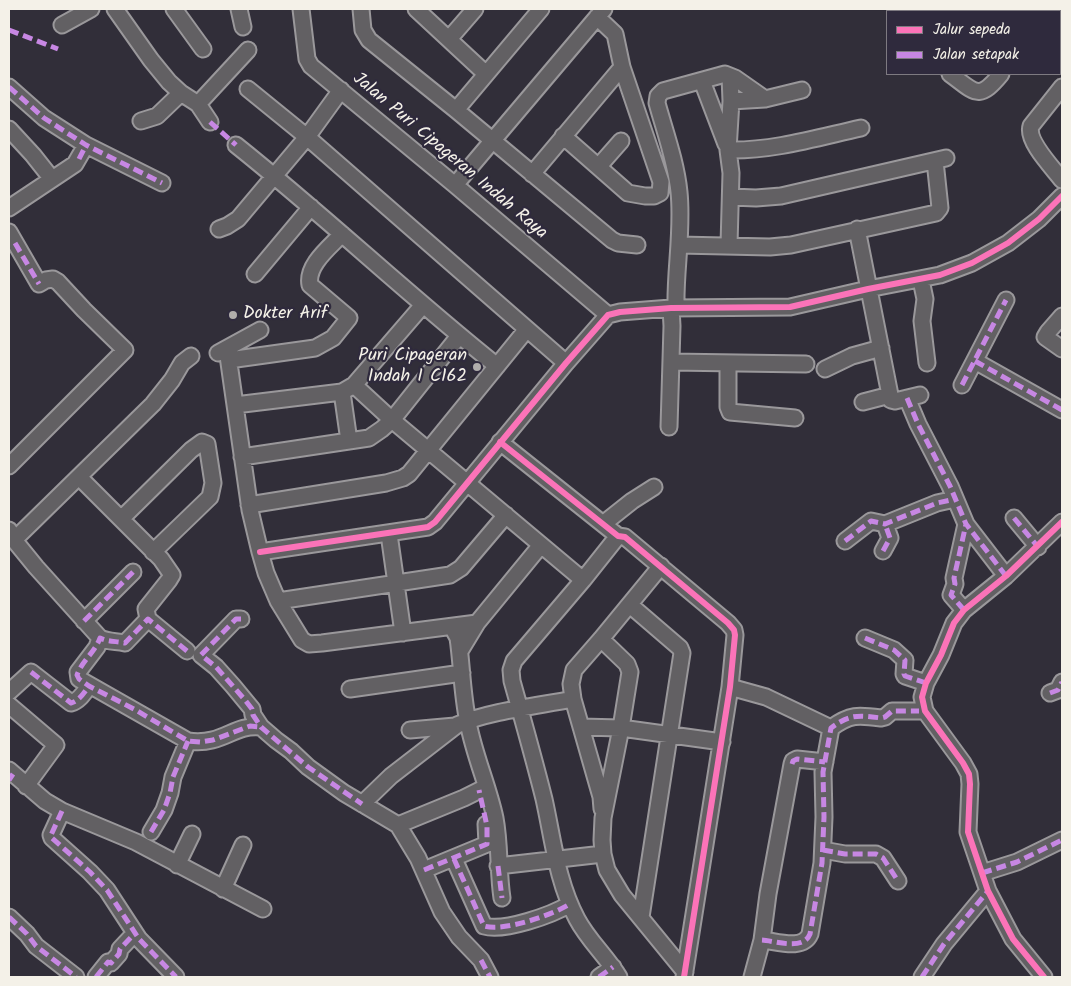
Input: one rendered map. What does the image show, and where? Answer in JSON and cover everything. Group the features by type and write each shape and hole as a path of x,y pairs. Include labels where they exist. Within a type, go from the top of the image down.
{"street":[{"path":"62,25 91,9"},
{"path":"115,9 151,60 181,93 198,104 210,122"},
{"path":"174,9 203,49"},
{"path":"239,9 243,27"},
{"name":"Jalan Puri Cipageran Indah Raya","path":"301,9 307,59 311,66 608,315"},
{"path":"361,9 363,30 366,36 612,240 618,243 637,245"},
{"path":"416,9 486,74"},
{"path":"449,39 475,9"},
{"path":"456,110 541,9"},
{"path":"455,185 601,13 615,34 622,67 661,182 660,193 654,196 636,196 628,193 564,136"},
{"path":"198,104 248,50"},
{"path":"532,174 622,67"},
{"path":"669,427 671,362 679,245 679,192 657,103 658,96 664,91 725,74 765,99"},
{"path":"951,75 975,91 981,91 986,90 1000,75"},
{"path":"729,245 731,197 731,173 728,150 730,76"},
{"path":"702,81 728,150"},
{"path":"9,88 83,152 162,183"},
{"path":"1062,88 1031,126 1030,131 1030,136 1035,145 1062,180"},
{"path":"248,89 307,136 566,363"},
{"path":"219,229 238,218 307,136 341,90"},
{"path":"730,101 765,99 802,90"},
{"path":"141,121 157,116 181,93"},
{"path":"728,150 753,150 782,146 860,128"},
{"path":"9,129 34,155 52,179"},
{"path":"599,166 622,141"},
{"path":"236,145 274,175 459,336 497,366"},
{"path":"9,208 75,164 83,152"},
{"path":"679,245 770,247 791,245 936,213 940,208 940,160 781,196 731,197"},
{"path":"260,552 428,528 436,522 500,442 608,315 620,312 674,308 790,307 868,289 921,280 972,263 1008,243 1039,219 1062,196"},
{"path":"255,274 311,207"},
{"path":"856,230 890,398"},
{"path":"9,232 40,284 46,280 53,279 58,282 125,350 9,466"},
{"path":"225,354 315,348 333,338 349,318 310,285 309,280 311,270 318,260 342,234"},
{"path":"921,280 925,299 922,321 927,363"},
{"path":"962,384 1006,300"},
{"path":"235,405 348,389 423,305"},
{"path":"1062,316 1045,337 1062,349"},
{"path":"249,504 386,483 403,478 527,329"},
{"path":"225,354 260,330"},
{"path":"242,456 369,438 392,420 459,336"},
{"path":"825,369 852,356 881,348"},
{"path":"225,354 235,405 249,504 260,552 266,573 278,600 302,640 309,644 403,634 478,623"},
{"path":"148,620 125,643 108,642 100,638 12,535 79,477 153,404 172,380 182,363 191,356"},
{"path":"975,361 1062,410"},
{"path":"671,362 806,364"},
{"path":"728,364 728,407 730,412 796,418"},
{"path":"348,389 392,420 583,580"},
{"path":"348,389 350,441"},
{"path":"863,402 914,397 918,424 936,457 966,524 1006,576"},
{"path":"121,519 191,450 202,442 208,444 213,483 210,497 154,552"},
{"path":"500,442 618,536 625,537 734,630 735,645 730,687 684,974"},
{"path":"79,477 154,552 172,575 146,609 148,620 187,651"},
{"path":"603,524 632,500 654,487"},
{"path":"845,541 871,521 885,524 937,502 955,500"},
{"path":"278,600 450,576 455,573 506,514"},
{"path":"1014,518 1038,547"},
{"path":"1044,977 1013,939 988,891 968,832 969,774 925,711 922,697 926,683 941,655 954,623 964,610 1006,576 1062,522"},
{"path":"883,551 890,538 885,524"},
{"path":"964,610 951,595 955,584 954,578 966,524"},
{"path":"389,534 403,634"},
{"path":"599,977 616,972 576,919 570,904 556,860 544,800 519,709 511,670 514,661 618,536"},
{"path":"460,651 478,623 542,545"},
{"path":"661,566 574,670 571,684 581,728 601,797 603,854 607,870 622,895 658,938 684,974"},
{"path":"84,621 133,572"},
{"path":"630,605 680,648 682,653 641,918"},
{"path":"241,619 236,619 201,655 216,667 252,708 253,715 261,727 308,767 362,804 398,825 424,870 442,912 459,937 481,960 490,977"},
{"path":"424,870 487,844 487,826 482,788 474,748 462,723 460,651 458,638 452,627"},
{"path":"100,638 97,647 78,672 80,679 89,686 134,709 188,741 213,740 250,726 261,727"},
{"path":"865,638 900,654 905,660 905,676 926,683"},
{"path":"601,639 629,668 621,728 603,818"},
{"path":"9,692 31,672 71,703 74,703 82,696 89,686"},
{"path":"350,688 462,673"},
{"path":"1050,694 1058,690 1062,682"},
{"path":"730,687 766,697 831,728"},
{"path":"410,730 462,723 519,709 574,700"},
{"path":"9,705 56,746 26,786"},
{"path":"762,940 796,944 808,940 810,934 823,850 823,772 831,728 843,719 852,716 881,718 892,711 919,711"},
{"path":"362,804 391,776 462,723"},
{"path":"581,728 621,728 722,742"},
{"path":"151,832 164,810 173,777 188,741"},
{"path":"752,977 762,940 768,894 793,761 797,759 825,762"},
{"path":"10,775 62,811 128,838 263,909"},
{"path":"398,825 482,788"},
{"path":"482,788 496,828 502,898"},
{"path":"62,811 51,834 52,838 107,890 135,933 176,977"},
{"path":"177,865 192,834"},
{"path":"982,873 1017,862 1062,840"},
{"path":"223,888 243,845"},
{"path":"823,850 846,854 876,854 882,858 898,881"},
{"path":"498,866 603,854"},
{"path":"454,858 484,926 514,925 533,920 570,904"},
{"path":"922,977 944,944 988,891"},
{"path":"9,917 27,934 36,946 76,977"},
{"path":"96,977 108,962 111,963 120,954 120,949 135,933"},
{"path":"658,938 690,941"}],"marked path":[{"path":"9,30 58,49"},
{"path":"9,87 44,118 86,145 162,183"},
{"path":"210,122 236,145"},
{"path":"79,159 86,145"},
{"path":"15,243 39,284"},
{"path":"962,385 1006,300"},
{"path":"975,361 1062,410"},
{"path":"907,398 918,424 950,486 966,524 1006,576"},
{"path":"845,541 871,521 885,524 937,503 955,499"},
{"path":"1014,518 1038,547"},
{"path":"883,551 890,538 885,524"},
{"path":"964,610 951,595 955,584 954,578 966,524"},
{"path":"84,621 133,572"},
{"path":"187,651 148,619 125,643 100,638 77,675 79,679 89,686 134,709 188,741 213,740 250,726 261,727"},
{"path":"241,619 236,619 201,655 216,667 245,700 261,727 308,767 362,804"},
{"path":"865,638 894,650 905,660 905,676 926,683"},
{"path":"31,672 71,703 79,699 89,686"},
{"path":"1050,693 1058,690 1062,682"},
{"path":"762,940 795,944 807,939 810,934 822,863 823,772 831,728 844,720 854,717 881,718 892,711 919,711"},
{"path":"151,832 164,810 173,777 188,741"},
{"path":"792,764 797,759 825,762"},
{"path":"9,780 13,774"},
{"path":"424,870 487,844 487,826 479,790"},
{"path":"62,811 51,835 52,838 107,890 139,939 176,977"},
{"path":"982,873 1017,862 1062,840"},
{"path":"823,850 845,854 876,854 883,858 898,881"},
{"path":"454,859 484,926 503,927 515,925 552,913 570,904"},
{"path":"498,866 502,898"},
{"path":"922,977 944,944 988,891"},
{"path":"9,917 27,934 36,946 76,977"},
{"path":"96,977 108,962 111,963 119,954 120,949 135,933"},
{"path":"481,960 490,977"},
{"path":"599,977 613,967"}],"cycle path":[{"path":"260,552 428,527 435,522 608,315 620,312 671,308 790,307 940,275 972,263 1008,243 1039,219 1062,196"},
{"path":"500,442 618,536 625,537 734,630 730,687 684,977"},
{"path":"1044,977 1013,939 988,891 968,832 969,774 925,711 922,697 926,683 941,655 954,623 964,610 1006,576 1062,522"}],"place":[{"name":"Dokter Arif","path":"233,315"},
{"name":"Puri Cipageran Indah I C162","path":"477,367"}]}
